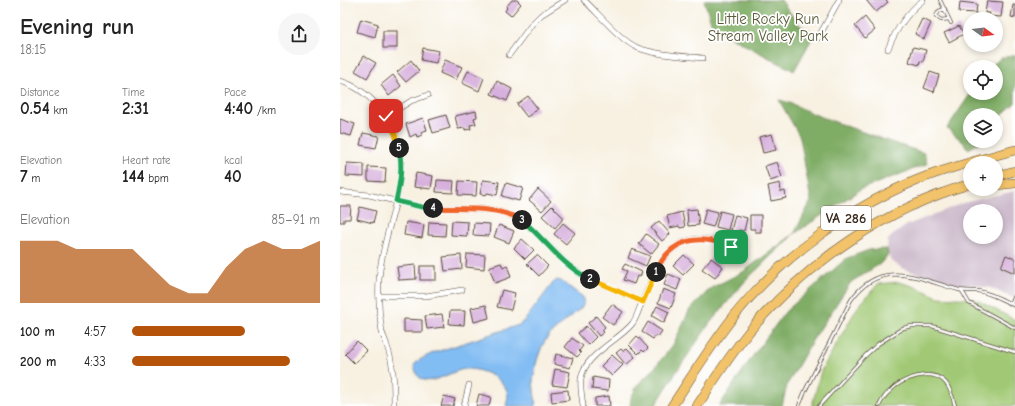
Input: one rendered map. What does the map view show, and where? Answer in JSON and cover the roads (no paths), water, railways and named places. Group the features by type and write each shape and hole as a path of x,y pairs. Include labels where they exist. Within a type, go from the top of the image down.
{"highway":[{"name":"VA 286","path":"672,406 702,360 735,315 788,260 813,241 849,216 888,194 924,177 1015,150"},
{"path":"1003,174 1015,171"},
{"path":"1003,184 1015,183"},
{"name":"VA 286","path":"697,406 725,363 752,328 781,296 816,265 843,245 886,218 963,186"},
{"path":"951,190 963,189"}],"street":[{"path":"509,55 532,24 542,15 565,0"},
{"path":"584,0 634,46 650,51 703,58"},
{"path":"818,38 839,0"},
{"path":"888,48 896,30 906,16 923,0"},
{"path":"340,80 362,92 376,104 386,116 395,134 402,165 401,179 382,254 379,279 382,333 388,347 393,374 394,406"},
{"path":"386,116 411,101 428,94"},
{"path":"340,192 369,195 422,207 493,210 507,214 521,220 567,264 583,276 643,302"},
{"path":"583,406 581,387 583,370 589,362 633,323 657,268 664,257 674,247 686,241 709,239 731,247 739,254"},
{"path":"379,296 426,296 462,290"},
{"path":"464,406 469,385"}],"lane":[{"path":"940,0 951,22"},
{"path":"945,9 939,11 936,16 941,20 949,18"},
{"path":"799,406 805,391 851,300 859,289 869,282 882,276 894,274 909,275 962,291 978,291 992,295 1015,306"},
{"path":"962,291 969,303 1015,328"},
{"path":"1011,304 1015,296"},
{"path":"818,406 864,356 878,344 903,328 912,326 932,326 1015,352"},
{"path":"879,406 883,398 896,386 902,382 921,375 939,377 945,381 955,406"}],"water":[{"path":"557,280 561,281 583,297 584,303 581,308 549,335 542,346 537,360 533,381 536,406 506,406 508,394 504,386 489,374 477,370 460,370 438,379 428,381 418,376 414,365 419,360 433,353 519,325 525,320 553,283"}],"park label":[{"name":"Little Rocky Run Stream Valley Park","path":"768,28"}]}
